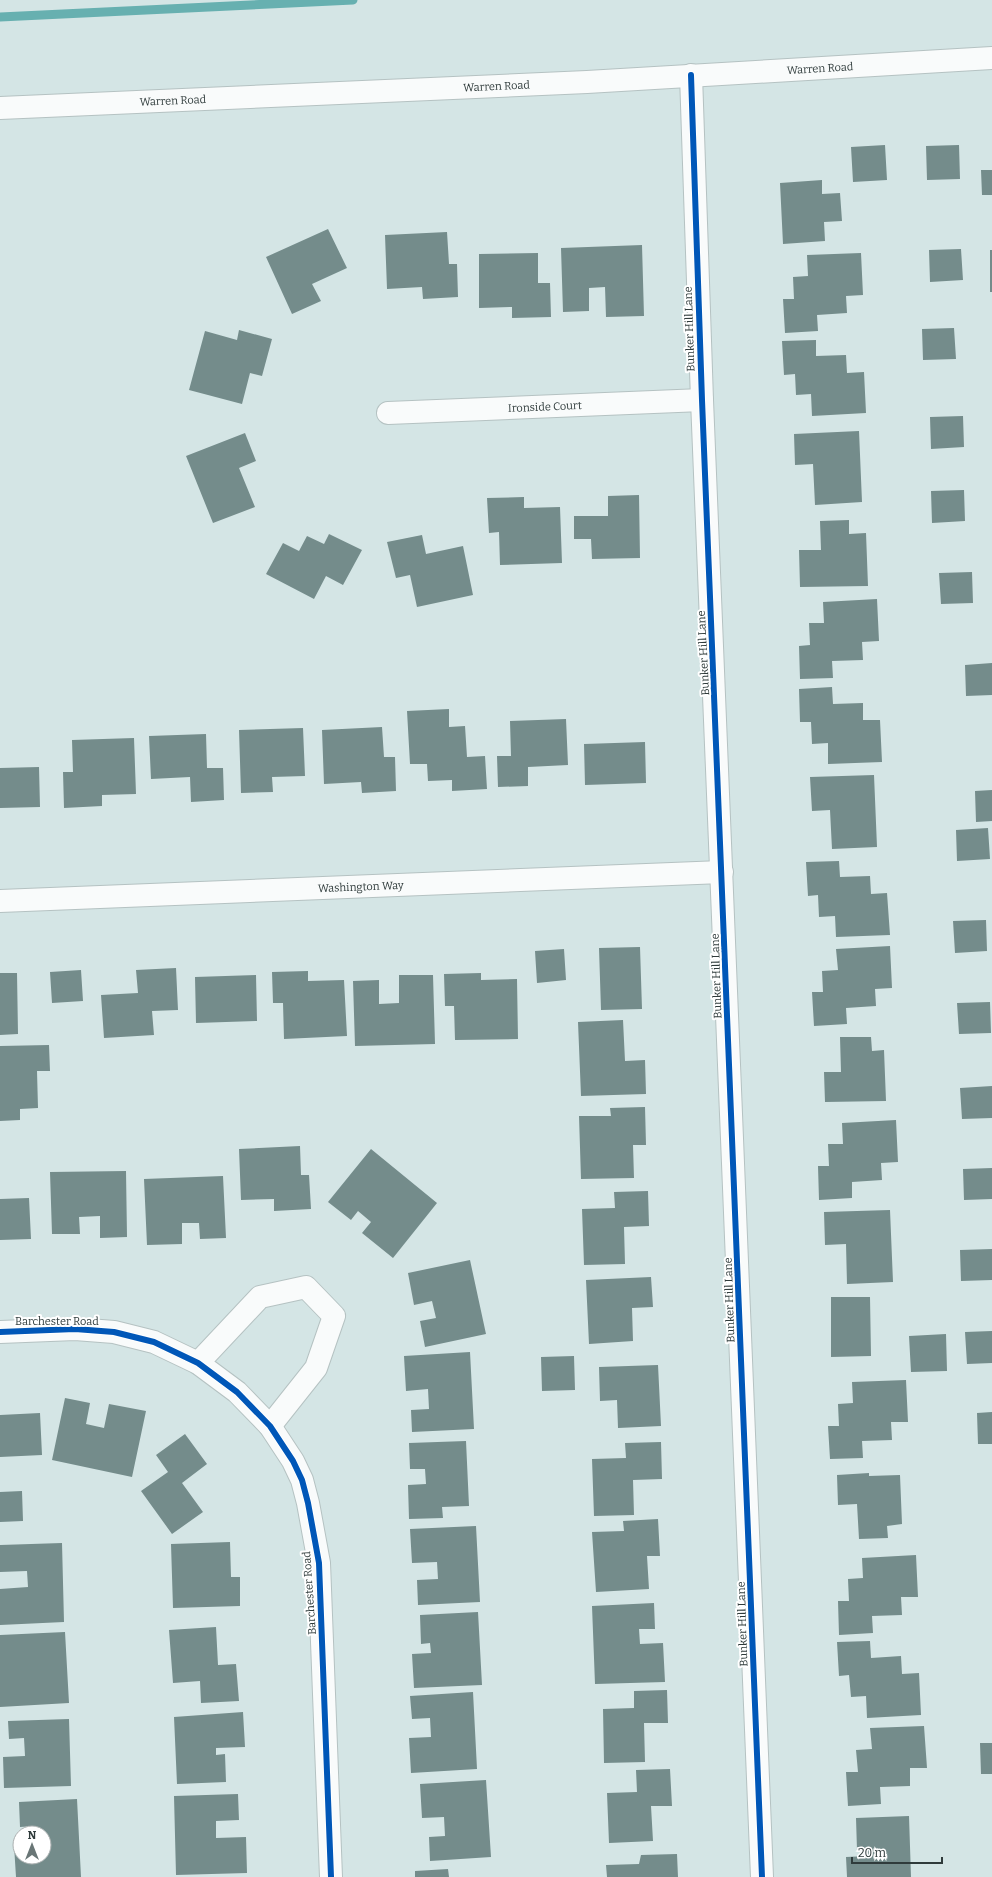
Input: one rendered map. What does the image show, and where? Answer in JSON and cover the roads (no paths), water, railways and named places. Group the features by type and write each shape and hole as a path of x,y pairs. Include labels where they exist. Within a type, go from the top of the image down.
{"street":[{"name":"Warren Road","path":"0,108 579,82 992,58"},
{"name":"Bunker Hill Lane","path":"691,75 702,400 762,1877"},
{"name":"Ironside Court","path":"388,413 702,400"},
{"name":"Washington Way","path":"0,900 722,872"},
{"path":"198,1363 260,1297 306,1288 334,1316 316,1368 270,1426"},
{"name":"Barchester Road","path":"0,1332 75,1329 114,1332 154,1342 198,1363 237,1392 270,1426 293,1461 302,1480 308,1503 319,1563 331,1877"}],"waterway":[{"path":"0,17 353,0"}]}
